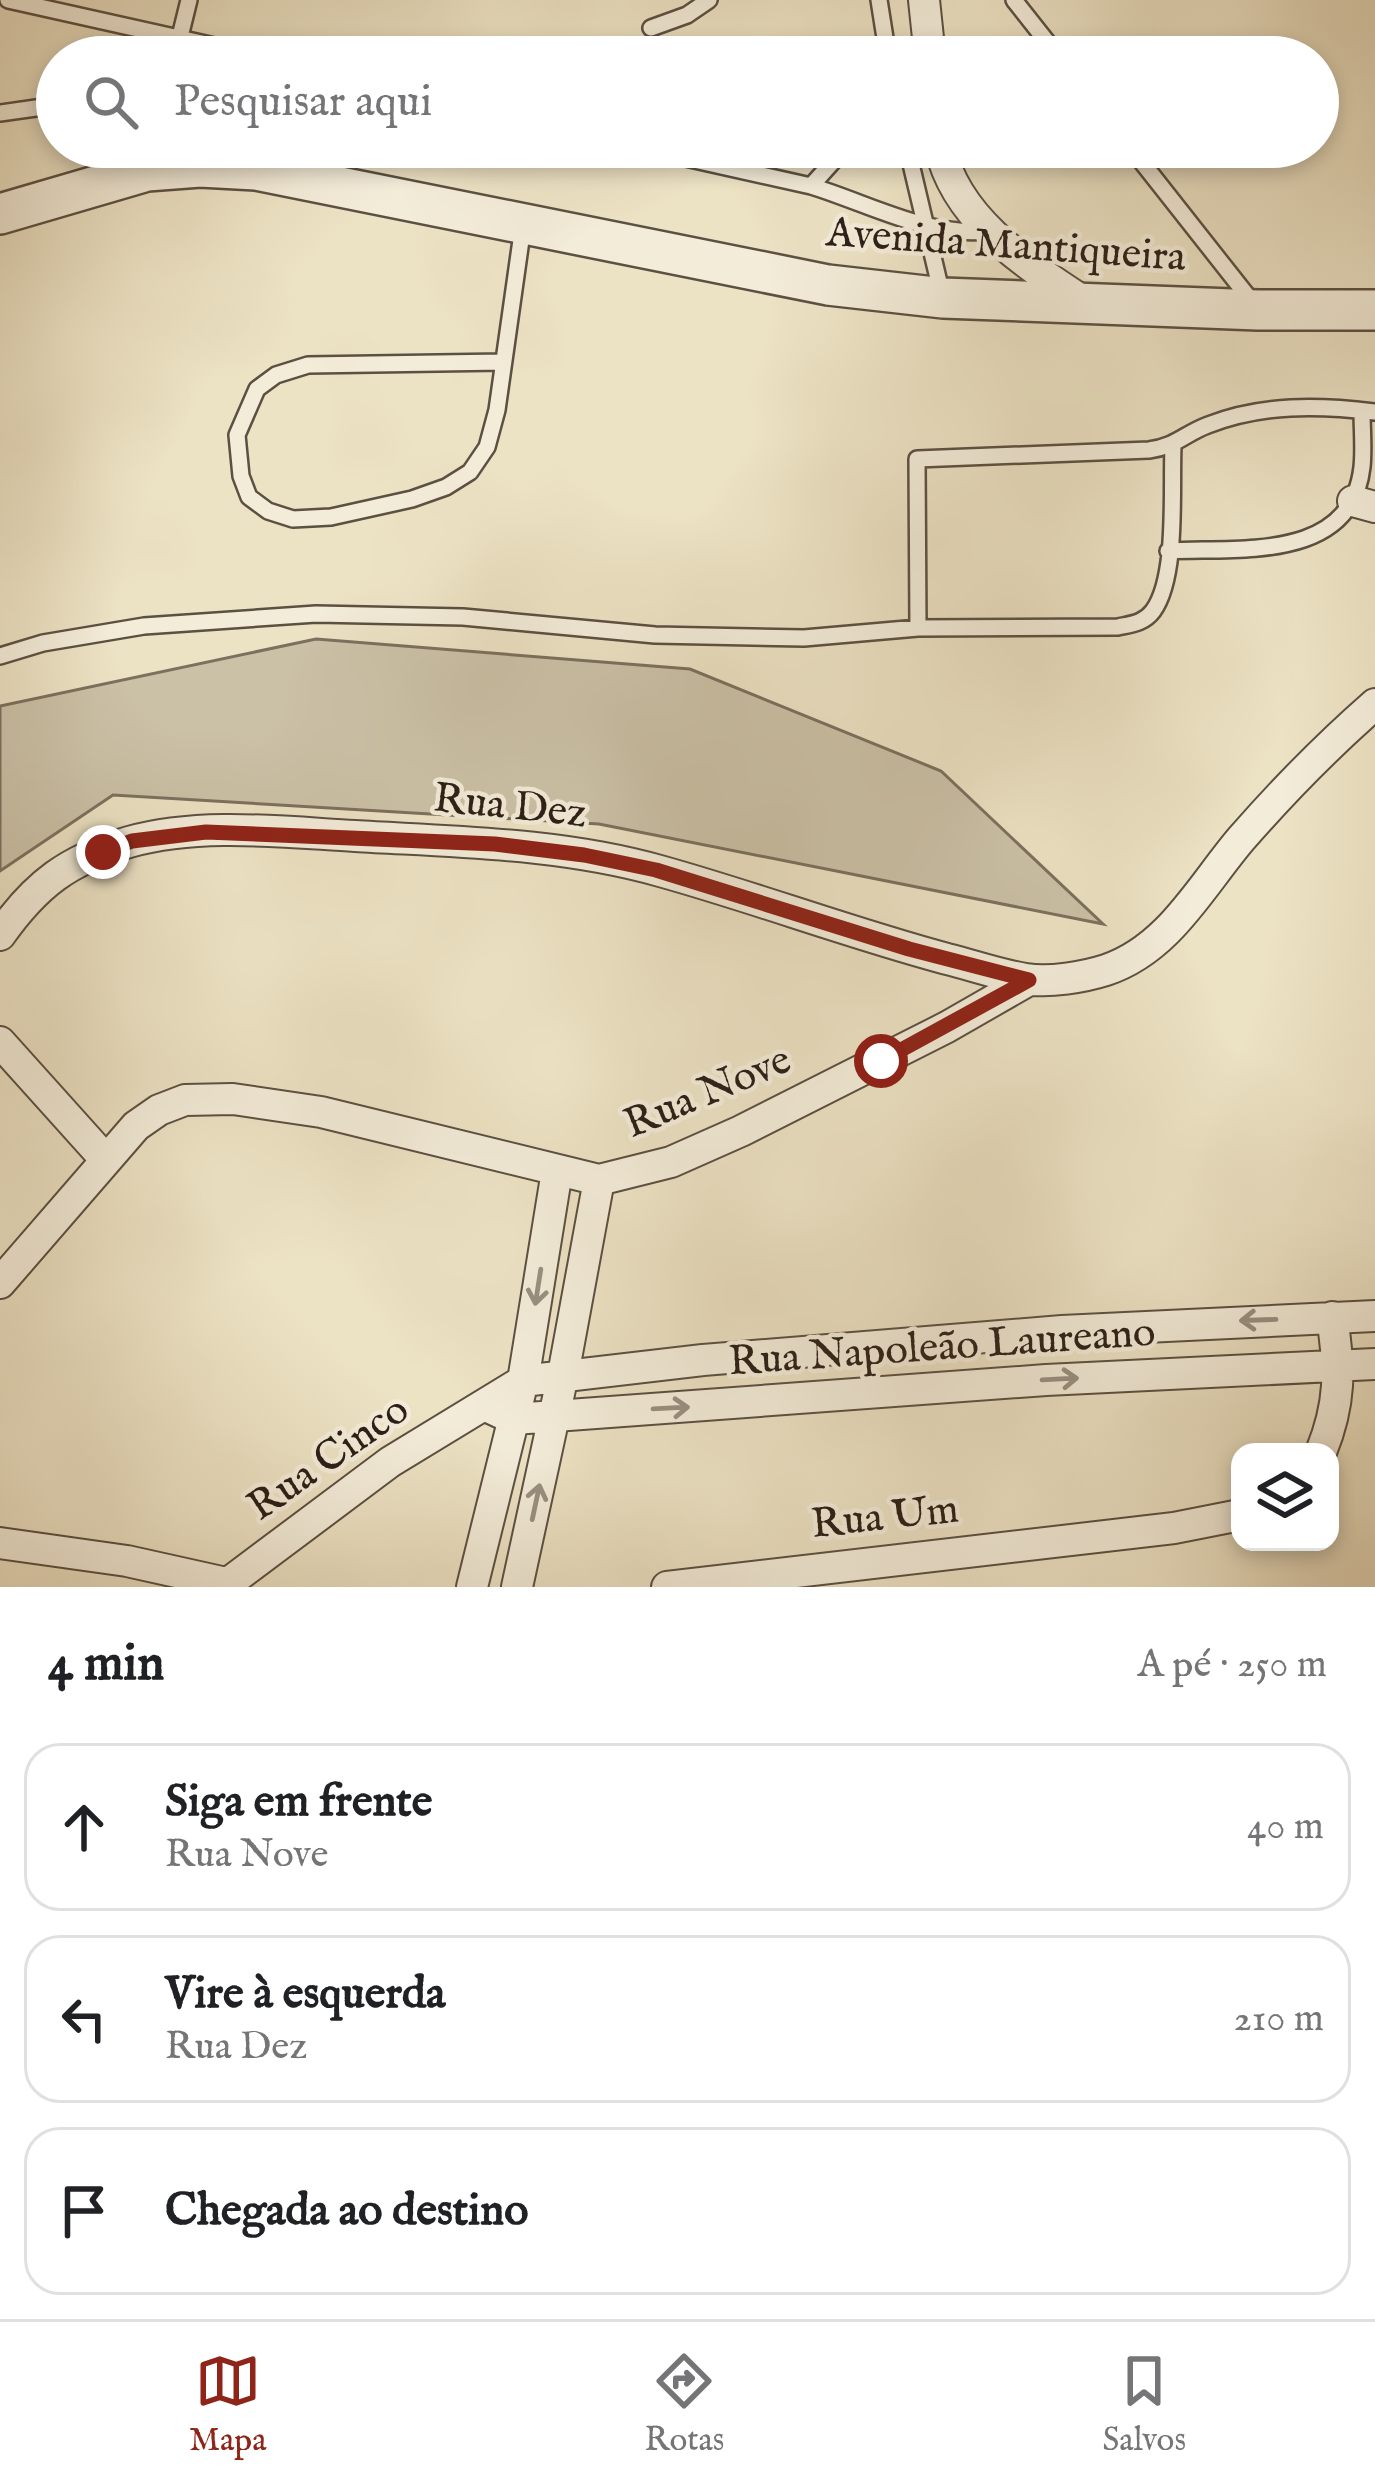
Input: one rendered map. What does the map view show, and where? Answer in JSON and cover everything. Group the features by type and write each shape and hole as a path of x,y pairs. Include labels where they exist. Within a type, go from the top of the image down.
{"street":[{"path":"924,0 928,36"},
{"name":"Avenida Mantiqueira","path":"0,214 147,171 187,168"},
{"name":"Avenida Mantiqueira","path":"219,168 256,170 828,286 943,298 1375,310"},
{"path":"946,168 964,204 991,230 1031,267 1088,304"},
{"path":"1029,980 1106,970 1140,953 1172,927 1298,776 1375,704"},
{"name":"Rua Dez","path":"0,935 26,898 74,862 132,841 206,832 295,833 495,844 602,858 1029,980"},
{"name":"Rua Nove","path":"106,1160 136,1126 159,1110 185,1100 233,1099 321,1112 599,1180 670,1162 741,1131 1029,980"},
{"path":"0,1042 106,1160 0,1283"},
{"path":"472,1587 523,1381 557,1171"},
{"path":"518,1587 599,1180"},
{"name":"Rua Napoleão Laureano","path":"523,1381 1041,1333 1375,1316"},
{"path":"1324,1443 1337,1401 1340,1366 1332,1317"},
{"name":"Rua Napoleão Laureano","path":"514,1419 1046,1380 1375,1364"},
{"name":"Rua Cinco","path":"225,1585 390,1462 523,1381"},
{"path":"486,1406 514,1419"},
{"name":"Rua Um","path":"667,1587 1113,1535 1231,1516"},
{"path":"0,1543 127,1561 225,1585"}],"lane":[{"path":"8,0 176,36"},
{"path":"181,36 189,0"},
{"path":"650,28 687,15 709,0"},
{"path":"879,0 885,36"},
{"path":"1014,0 1042,36"},
{"path":"0,113 36,108"},
{"path":"730,168 811,186 961,233 991,230"},
{"path":"811,186 827,168"},
{"path":"912,168 943,298"},
{"path":"1146,168 1258,310"},
{"path":"503,362 308,365 276,375 257,389 237,435 241,476 249,497 268,511 293,519 331,517 446,487 470,472 487,447 497,410 523,223"},
{"path":"919,628 917,458 1173,447 1203,426 1250,411 1312,406 1369,412 1362,469 1364,504 1326,531 1298,544 1168,551"},
{"path":"0,656 43,643 144,626 316,614 463,617 655,634 804,638 919,628 1118,627 1139,623 1151,614 1161,596 1173,447"}],"shaded area":[{"path":"316,639 690,669 941,771 1103,924 599,824 113,795 0,871 0,706"}],"route":[{"path":"103,852 132,841 206,832 495,844 584,855 656,870 909,949 1029,980 881,1061"}]}
